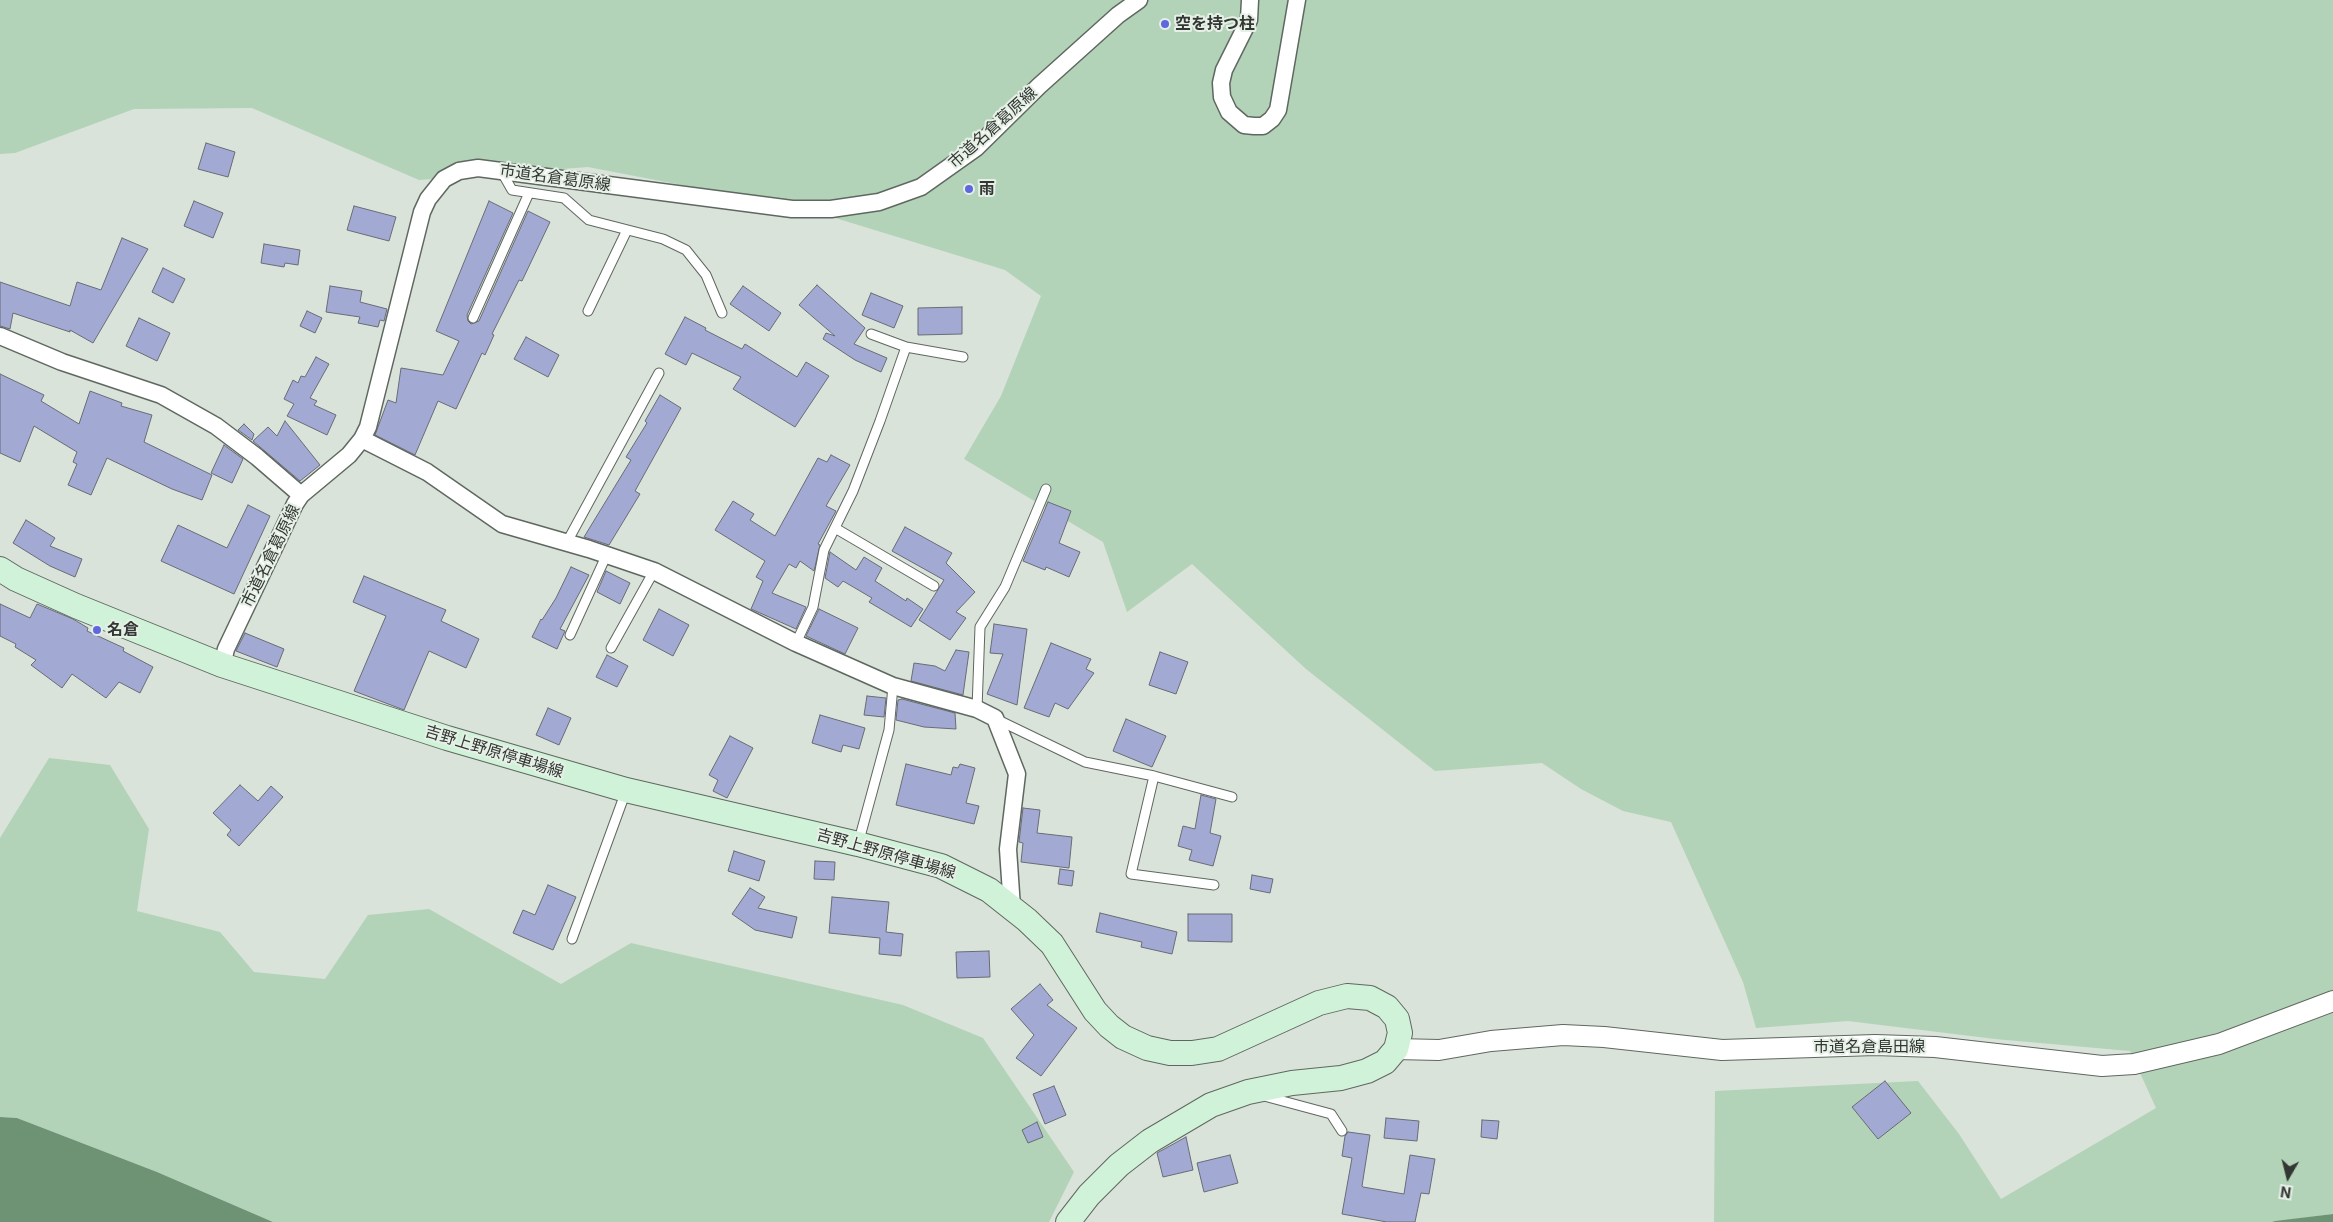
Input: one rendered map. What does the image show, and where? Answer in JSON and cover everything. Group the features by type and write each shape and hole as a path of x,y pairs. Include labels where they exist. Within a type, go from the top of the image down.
{"main road":[{"name":"吉野上野原停車場線","path":"0,568 16,579 76,606 222,665 447,738 626,790 858,844 941,866 969,878 1012,908 1052,944 1095,1011 1109,1026 1123,1037 1147,1048 1177,1053 1218,1049 1319,1003 1347,996 1370,998 1387,1006 1397,1019 1400,1033 1396,1049"},
{"path":"1068,1222 1089,1195 1113,1171 1150,1141 1211,1105 1248,1092 1341,1078 1367,1071 1385,1062 1396,1049"}],"street":[{"name":"市道名倉葛原線","path":"222,665 226,649 285,523 301,495 349,455 362,440 373,411 422,212 428,199 444,179 459,171 478,168 792,209 831,209 880,202 921,187 976,148 1039,86 1139,0"},
{"path":"1250,0 1249,20 1224,70 1221,83 1222,97 1229,112 1244,124 1263,126 1272,120 1278,110 1297,0"},
{"path":"0,336 62,362 161,395 216,426 257,457 301,495"},
{"path":"362,440 427,472 502,524 607,554 654,571 796,643 893,686 977,709 994,718 1017,774 1008,849 1012,908"},
{"name":"市道名倉島田線","path":"1396,1049 1439,1050 1491,1041 1563,1035 1604,1037 1722,1050 1875,1045 1934,1047 2066,1064 2102,1066 2134,1064 2218,1044 2333,1001"}],"lane":[{"path":"500,170 512,190 564,198 589,220 663,239 686,250 706,275 722,314"},
{"path":"473,318 530,193"},
{"path":"588,311 627,230"},
{"path":"872,334 906,347 963,357"},
{"path":"796,643 813,607 824,550 880,421 906,347"},
{"path":"567,542 659,373"},
{"path":"977,709 980,627 1005,587 1046,490"},
{"path":"835,528 934,586"},
{"path":"570,635 607,554"},
{"path":"612,648 654,571"},
{"path":"858,844 889,730 893,686"},
{"path":"994,718 1085,762 1154,776 1232,797"},
{"path":"1154,776 1131,874 1214,886"},
{"path":"572,939 626,790"},
{"path":"1248,1092 1331,1114 1342,1131"}],"shaded area":[{"path":"0,0 2333,0 2333,1214 2272,1222 1714,1222 1715,1091 1918,1081 1959,1134 2001,1199 2156,1108 2130,1051 1995,1039 1848,1021 1756,1028 1743,982 1671,822 1623,811 1581,789 1542,763 1435,771 1306,669 1192,564 1127,612 1103,542 964,459 1001,396 1041,296 1005,270 806,209 588,167 419,180 252,108 134,109 15,153 0,154"},
{"path":"49,758 110,765 149,829 137,911 220,932 254,972 325,979 368,915 429,909 561,984 631,943 903,1005 983,1038 1074,1172 1049,1222 273,1222 157,1172 17,1118 0,1117 0,838"},
{"path":"0,1117 17,1118 157,1172 273,1222 0,1222"},
{"path":"2333,1214 2333,1222 2272,1222 2275,1221"}],"building":[{"path":"206,143 235,152 228,177 198,169"},
{"path":"194,201 223,213 213,238 184,226"},
{"path":"489,201 513,213 467,315 468,321 471,324 479,321 528,211 550,222 522,281 519,280 492,334 494,335 485,355 482,353 456,409 438,401 415,455 375,435 388,400 396,403 401,368 443,375 459,341 436,331"},
{"path":"354,206 396,217 389,241 347,230"},
{"path":"122,238 148,249 93,343 70,330 70,332 13,313 10,329 0,326 0,282 70,306 77,282 101,290"},
{"path":"264,244 300,250 298,265 285,263 284,267 261,263"},
{"path":"163,268 185,279 173,303 152,292"},
{"path":"817,285 865,328 854,344 887,358 881,372 855,360 823,339 826,333 835,336 799,305"},
{"path":"330,286 362,291 360,302 387,309 384,321 380,320 378,327 358,323 360,317 326,312"},
{"path":"743,286 781,313 769,331 730,304"},
{"path":"871,293 903,306 894,328 862,315"},
{"path":"962,307 962,334 918,335 918,308"},
{"path":"307,311 322,318 315,333 300,326"},
{"path":"685,317 706,328 705,330 742,349 745,344 797,377 806,362 829,376 795,427 733,389 741,377 692,353 686,365 665,354"},
{"path":"139,318 170,333 157,361 126,346"},
{"path":"526,337 559,355 548,377 514,359"},
{"path":"316,357 329,364 310,398 317,401 314,405 336,415 327,435 287,416 294,404 284,399 293,380 298,383 301,376 305,377"},
{"path":"0,374 44,395 41,401 79,424 90,391 122,403 121,406 152,415 144,442 212,475 202,500 172,489 107,458 91,495 68,485 77,464 73,462 77,452 34,426 20,462 0,453"},
{"path":"660,395 681,408 635,491 640,494 609,545 584,537 631,460 626,457 647,423 645,421"},
{"path":"285,421 320,465 300,481 253,441 268,427 277,436"},
{"path":"244,424 254,434 252,440 238,430"},
{"path":"224,445 243,459 232,483 211,473"},
{"path":"831,455 850,465 826,506 836,511 818,544 820,545 814,571 800,561 796,568 789,564 772,593 806,607 796,629 751,609 763,581 756,577 765,561 715,530 733,501 754,514 750,520 775,536 818,458 827,462"},
{"path":"1048,502 1071,511 1059,543 1080,552 1069,577 1046,567 1045,570 1023,561"},
{"path":"248,505 270,516 234,594 161,561 178,525 227,548"},
{"path":"26,520 55,538 50,546 82,559 75,577 50,566 13,543"},
{"path":"905,527 952,553 946,563 975,592 956,612 966,618 950,640 919,620 944,580 892,551"},
{"path":"830,552 856,570 864,557 882,568 875,581 906,601 907,598 923,609 911,627 869,602 872,598 843,581 838,587 825,578"},
{"path":"571,567 589,575 560,629 565,631 557,649 532,637 541,619 556,598"},
{"path":"606,571 630,583 620,604 597,592"},
{"path":"364,576 446,610 441,621 479,639 466,668 429,651 404,710 354,691 386,616 353,602"},
{"path":"0,604 30,618 37,604 73,619 88,628 87,631 124,648 123,651 153,667 140,693 119,682 106,698 72,674 62,688 31,665 36,660 15,647 16,644 0,636"},
{"path":"659,609 689,625 673,656 643,640"},
{"path":"819,609 858,628 845,654 806,636"},
{"path":"994,624 1027,629 1017,705 987,694 1003,654 990,653"},
{"path":"245,633 284,649 277,667 236,651"},
{"path":"1051,643 1091,659 1086,669 1094,673 1068,709 1055,703 1049,717 1024,708"},
{"path":"956,650 969,652 963,695 911,681 914,663 935,666 945,671"},
{"path":"1160,652 1188,662 1176,694 1149,685"},
{"path":"607,655 628,666 617,687 596,677"},
{"path":"867,696 886,698 884,717 864,715"},
{"path":"902,699 955,713 956,729 924,727 896,720 898,700"},
{"path":"548,708 571,718 559,745 536,735"},
{"path":"820,715 865,728 859,749 843,745 841,752 812,743"},
{"path":"1126,719 1166,736 1152,767 1113,751"},
{"path":"730,736 753,748 727,798 713,791 718,780 709,775"},
{"path":"906,764 951,775 953,767 958,768 960,764 975,768 966,803 979,806 974,824 896,805"},
{"path":"240,785 258,801 271,786 283,797 239,846 227,835 231,830 213,813"},
{"path":"1201,795 1216,799 1210,833 1221,836 1213,866 1189,860 1192,850 1178,846 1183,826 1195,829"},
{"path":"1023,808 1040,810 1037,833 1072,837 1069,868 1021,862 1023,843 1019,842"},
{"path":"734,851 765,861 759,881 728,871"},
{"path":"815,861 835,862 834,880 814,879"},
{"path":"1060,869 1074,871 1072,886 1058,884"},
{"path":"1252,875 1273,879 1270,893 1250,889"},
{"path":"548,885 576,897 553,950 513,933 523,910 535,915"},
{"path":"750,888 765,897 758,908 797,917 792,938 755,930 732,914"},
{"path":"832,897 889,902 886,932 903,934 901,956 879,954 880,938 829,933"},
{"path":"1100,913 1177,932 1172,954 1141,947 1142,942 1096,932"},
{"path":"1188,914 1232,914 1232,942 1188,941"},
{"path":"989,951 990,977 957,978 956,952"},
{"path":"1040,984 1053,1000 1047,1005 1077,1028 1041,1076 1016,1058 1034,1035 1011,1009"},
{"path":"1885,1081 1911,1113 1878,1139 1852,1107"},
{"path":"1054,1086 1066,1115 1045,1124 1033,1094"},
{"path":"1386,1118 1419,1121 1417,1141 1384,1138"},
{"path":"1482,1120 1499,1121 1497,1139 1481,1137"},
{"path":"1037,1122 1043,1137 1028,1143 1022,1130"},
{"path":"1348,1132 1370,1135 1363,1187 1404,1194 1410,1155 1435,1159 1429,1194 1421,1193 1415,1222 1387,1222 1342,1214 1352,1158 1342,1156 1345,1136"},
{"path":"1186,1137 1193,1170 1163,1177 1157,1153"},
{"path":"1230,1155 1238,1183 1204,1192 1197,1163"}],"place":[{"name":"空を持つ柱","path":"1165,24"},
{"name":"雨","path":"969,189"},
{"name":"名倉","path":"97,630"}]}
